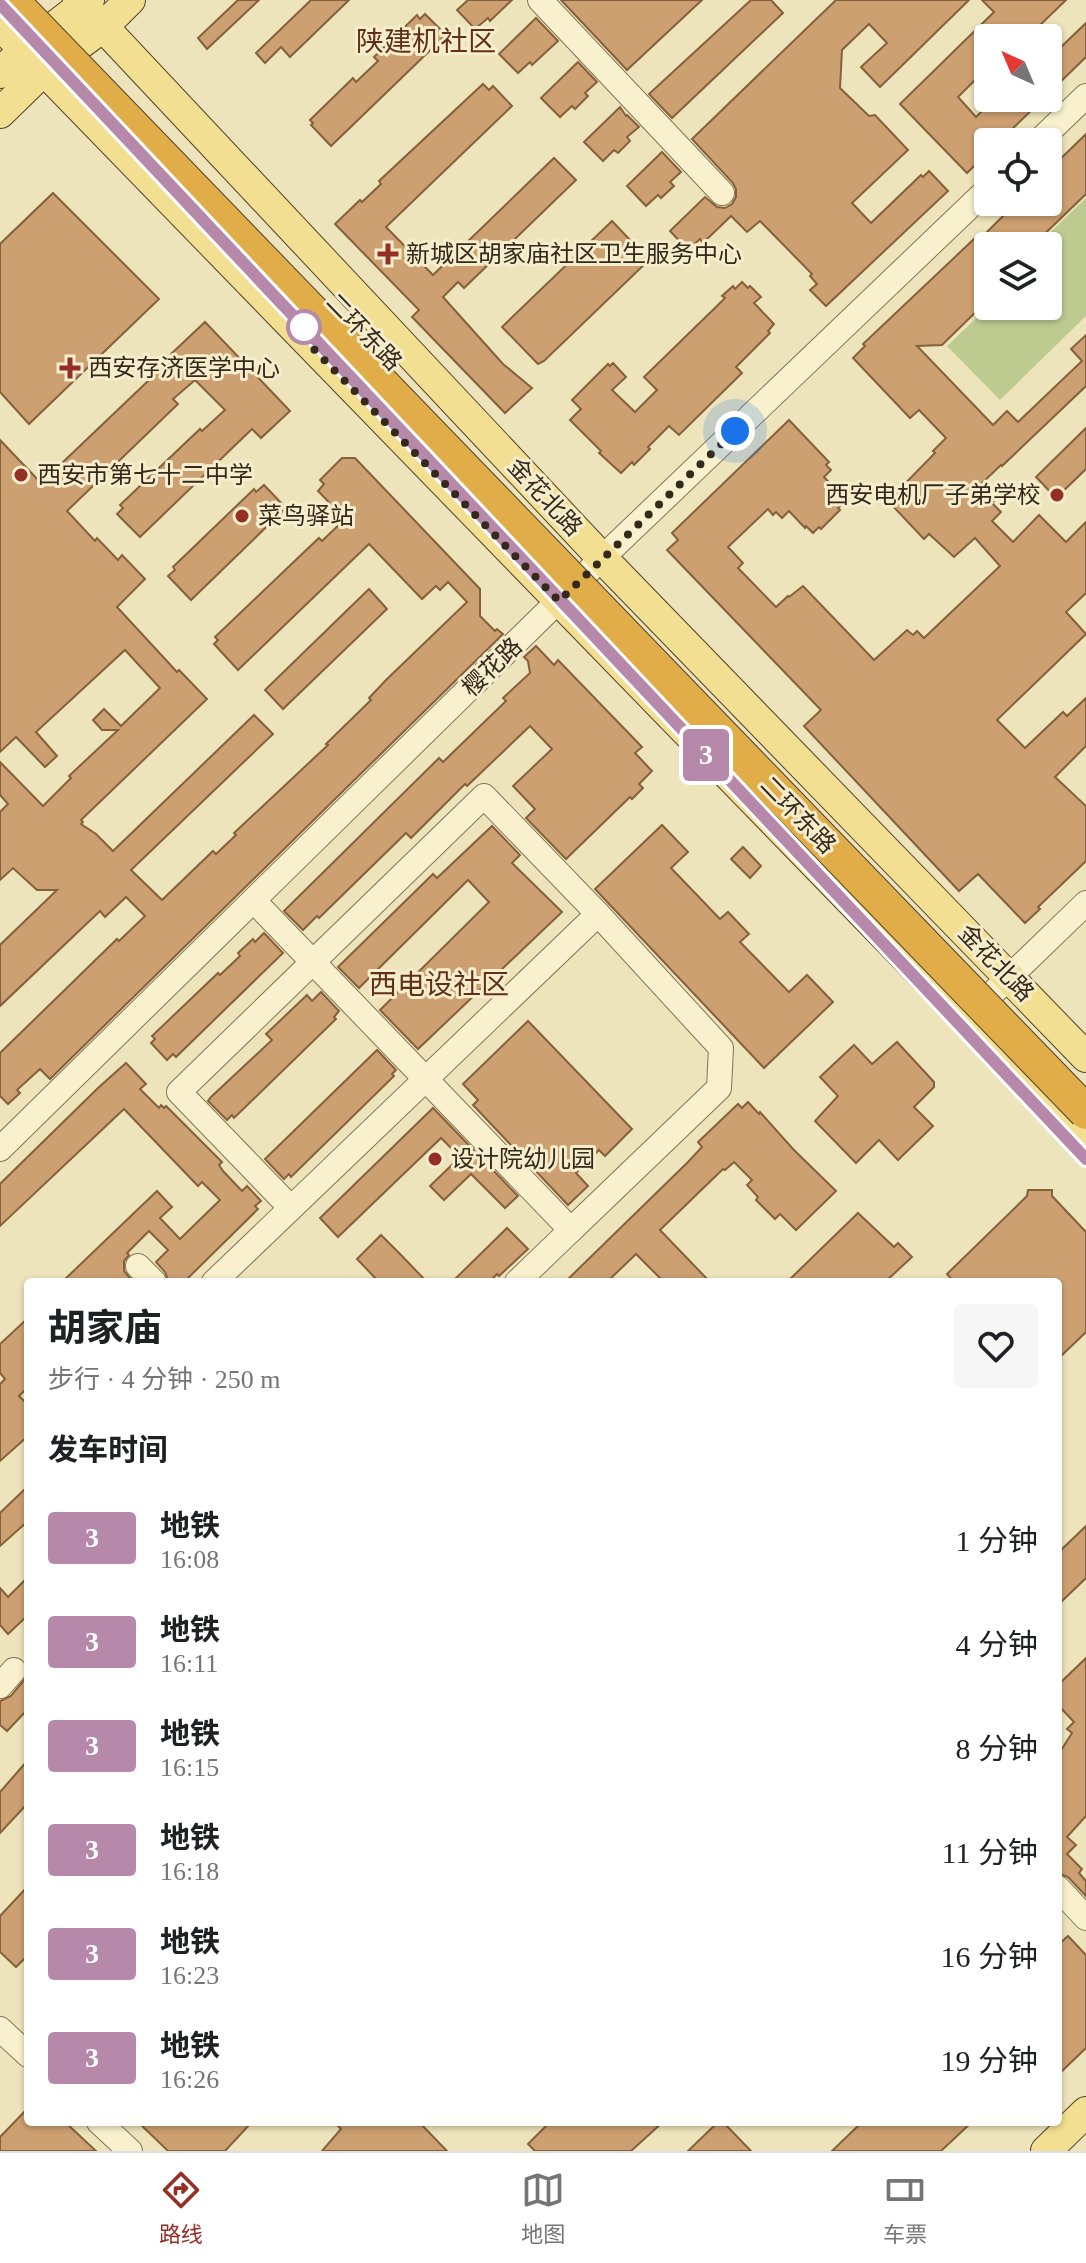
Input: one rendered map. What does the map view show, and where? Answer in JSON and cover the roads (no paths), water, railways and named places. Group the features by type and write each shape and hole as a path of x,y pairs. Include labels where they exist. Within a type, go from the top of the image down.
{"highway":[{"name":"二环东路","path":"11,0 1086,1112"},
{"name":"二环东路","path":"43,0 1086,1079"}],"main road":[{"path":"0,113 34,61 88,8 130,0"},
{"name":"金花北路","path":"88,8 602,558 1086,1057"},
{"path":"0,25 1086,1143"},
{"path":"0,73 34,61"},
{"path":"1046,2151 1086,2112"}],"street":[{"path":"540,0 722,193"},
{"path":"1053,128 1086,96"},
{"name":"樱花路","path":"0,1149 602,558 974,202"},
{"path":"291,1208 179,1092 484,796 721,1048 719,1088 521,1278"},
{"path":"254,901 571,1230"},
{"path":"966,1019 1086,903"},
{"path":"218,1278 598,914"},
{"path":"1062,1892 1086,1918"},
{"path":"0,2029 24,2049"},
{"path":"103,2126 130,2151"}],"metro line":[{"name":"3","path":"0,4 1086,1159"}],"place":[{"name":"新城区胡家庙社区卫生服务中心","path":"388,254"},
{"name":"西安存济医学中心","path":"70,368"},
{"name":"西安市第七十二中学","path":"21,475"},
{"name":"西安电机厂子弟学校","path":"1057,495"},
{"name":"菜鸟驿站","path":"242,516"},
{"name":"设计院幼儿园","path":"435,1159"}],"district":[{"name":"陕建机社区","path":"426,41"},
{"name":"西电设社区","path":"439,984"}]}
